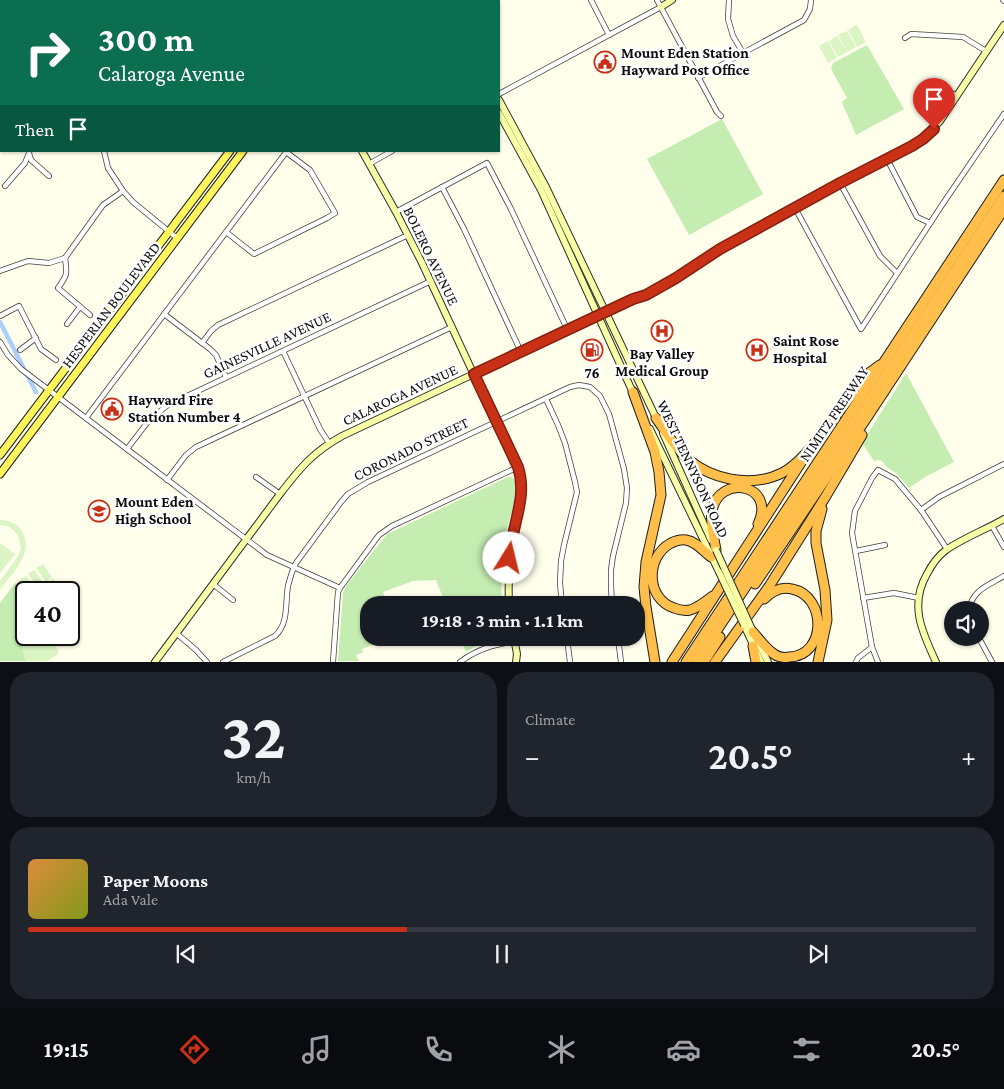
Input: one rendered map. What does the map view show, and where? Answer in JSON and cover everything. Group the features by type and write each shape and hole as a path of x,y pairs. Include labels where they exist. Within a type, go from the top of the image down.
{"highway":[{"name":"NIMITZ FREEWAY","path":"686,662 1004,180"},
{"path":"696,662 1004,196"},
{"name":"NIMITZ FREEWAY","path":"704,662 1004,209"},
{"path":"656,418 678,449 690,461 711,473 722,478 746,481 769,478 793,466 813,444 869,373 886,360"},
{"path":"633,392 655,452 661,495 646,562 644,587 655,662"},
{"path":"748,624 867,427 868,416"},
{"path":"672,662 813,444"},
{"path":"717,592 690,610 678,610 671,607 661,600 652,579 656,557 665,546 676,540 685,540 714,554 713,506 721,494 727,490 739,487 756,494 762,506 761,518 744,551"},
{"path":"818,662 827,620 825,590 816,543 816,531 826,496"},
{"path":"717,659 748,624 768,595 778,590 788,588 797,590 806,596 817,615 818,631 809,649 797,656 782,657 773,654 748,624"},
{"path":"754,646 756,662"}],"main road":[{"name":"HESPERIAN BOULEVARD","path":"0,455 229,152"},
{"name":"HESPERIAN BOULEVARD","path":"0,474 242,152"}],"street":[{"path":"590,0 609,35"},
{"path":"657,0 698,78 721,116"},
{"path":"500,93 672,0"},
{"path":"729,0 728,19 733,36 742,53"},
{"path":"698,78 804,20 810,9 811,0"},
{"name":"CALAROGA AVENUE","path":"155,662 161,658 176,633 280,494 308,460 329,443 661,287 720,249 912,146 927,136 940,121 1004,25"},
{"path":"905,38 911,34 963,37 986,51"},
{"path":"930,85 936,85 957,96"},
{"name":"WEST TENNYSON ROAD","path":"500,102 546,187 656,418 714,554 719,572 768,662"},
{"path":"795,208 861,329 1004,114"},
{"name":"WEST TENNYSON ROAD","path":"500,115 541,190 633,392 748,624 761,662"},
{"path":"29,152 31,160 50,176"},
{"path":"5,186 24,163 29,152"},
{"path":"104,152 108,168 123,191 133,202 178,239"},
{"path":"86,418 164,314 226,232 287,152 310,170 335,213 254,254 226,232"},
{"name":"BOLERO AVENUE","path":"363,152 431,281 518,467 522,494 509,558 509,596"},
{"path":"369,164 390,152"},
{"path":"887,159 917,217 930,223"},
{"path":"396,212 487,163 511,209 568,330"},
{"path":"840,183 880,256 897,273"},
{"path":"442,187 464,229 521,352"},
{"path":"0,271 28,261 49,263 65,258 103,205 123,191"},
{"path":"202,342 218,326 408,235"},
{"path":"65,258 67,274 58,288 90,315"},
{"name":"GAINESVILLE AVENUE","path":"127,449 150,419 164,408 431,281"},
{"path":"0,316 19,306 41,349 56,360"},
{"path":"67,324 80,307"},
{"path":"164,314 202,342 216,355 226,377"},
{"path":"168,480 186,455 196,447 452,327"},
{"path":"20,350 36,338"},
{"path":"0,342 14,363 267,555 340,588"},
{"path":"283,351 320,429 329,443"},
{"name":"CORONADO STREET","path":"223,662 275,636 281,631 284,625 288,585 294,567 300,556 341,502 357,487 580,385 590,387 600,396 605,404 612,422 627,488 626,503 612,563 612,596"},
{"path":"546,399 565,443 577,492 561,561 561,596"},
{"path":"921,510 939,497 1004,464"},
{"path":"333,662 338,592 379,535 385,530 518,467"},
{"path":"878,662 872,647 852,533 855,511 878,470 895,479 921,510 947,549"},
{"path":"256,477 280,494"},
{"path":"936,662 922,629 918,614 922,583 936,558 947,549 1004,520"},
{"path":"992,526 1004,547"},
{"path":"856,551 885,545"},
{"path":"971,601 980,590 1004,576"},
{"path":"213,584 233,600"},
{"path":"863,598 894,593 919,598"},
{"path":"176,633 207,662"},
{"path":"460,662 481,649 491,646"},
{"path":"515,646 516,662"},
{"path":"568,646 570,662"},
{"path":"619,646 621,662"},
{"path":"983,646 992,662"},
{"path":"856,662 858,658 872,647"}],"green space":[{"path":"857,25 866,42 857,47 848,30"},
{"path":"847,31 856,47 847,52 838,35"},
{"path":"837,36 847,52 838,57 829,41"},
{"path":"828,41 837,58 828,63 819,46"},
{"path":"867,45 904,109 856,135 842,102 847,98 831,69 833,63"},
{"path":"722,119 763,194 689,235 647,159"},
{"path":"906,373 954,462 925,477 909,488 882,461 874,461 862,443"},
{"path":"508,477 514,479 513,508 504,545 502,596 442,596 436,580 413,581 383,592 385,596 360,596 360,646 370,646 362,649 363,652 356,655 359,661 338,661 343,593 346,586 387,534"},
{"path":"0,520 17,525 25,538 26,546 21,562 0,590 0,581 17,558 21,549 17,534 10,527 0,525"},
{"path":"0,543 15,554 0,573"},
{"path":"43,564 52,577 45,581 36,568"},
{"path":"34,570 42,581 32,581 28,574"},
{"path":"26,576 29,581 19,581"},
{"path":"15,583 15,646 23,646 24,656 28,661 0,661 0,603"},
{"path":"23,646 55,646 58,650 58,654 47,661 28,661 24,656"},
{"path":"463,646 476,646 474,647 466,652"}],"waterway":[{"path":"0,322 36,392"}],"place":[{"name":"Mount Eden Station Hayward Post Office","path":"605,62"},
{"name":"Bay Valley Medical Group","path":"662,331"},
{"name":"76","path":"592,350"},
{"name":"Saint Rose Hospital","path":"757,350"},
{"name":"Hayward Fire Station Number 4","path":"112,409"},
{"name":"Mount Eden High School","path":"99,511"}],"route":[{"path":"509,558 522,494 522,484 518,467 474,374 633,299 646,295 720,249 912,146 934,129"}]}
